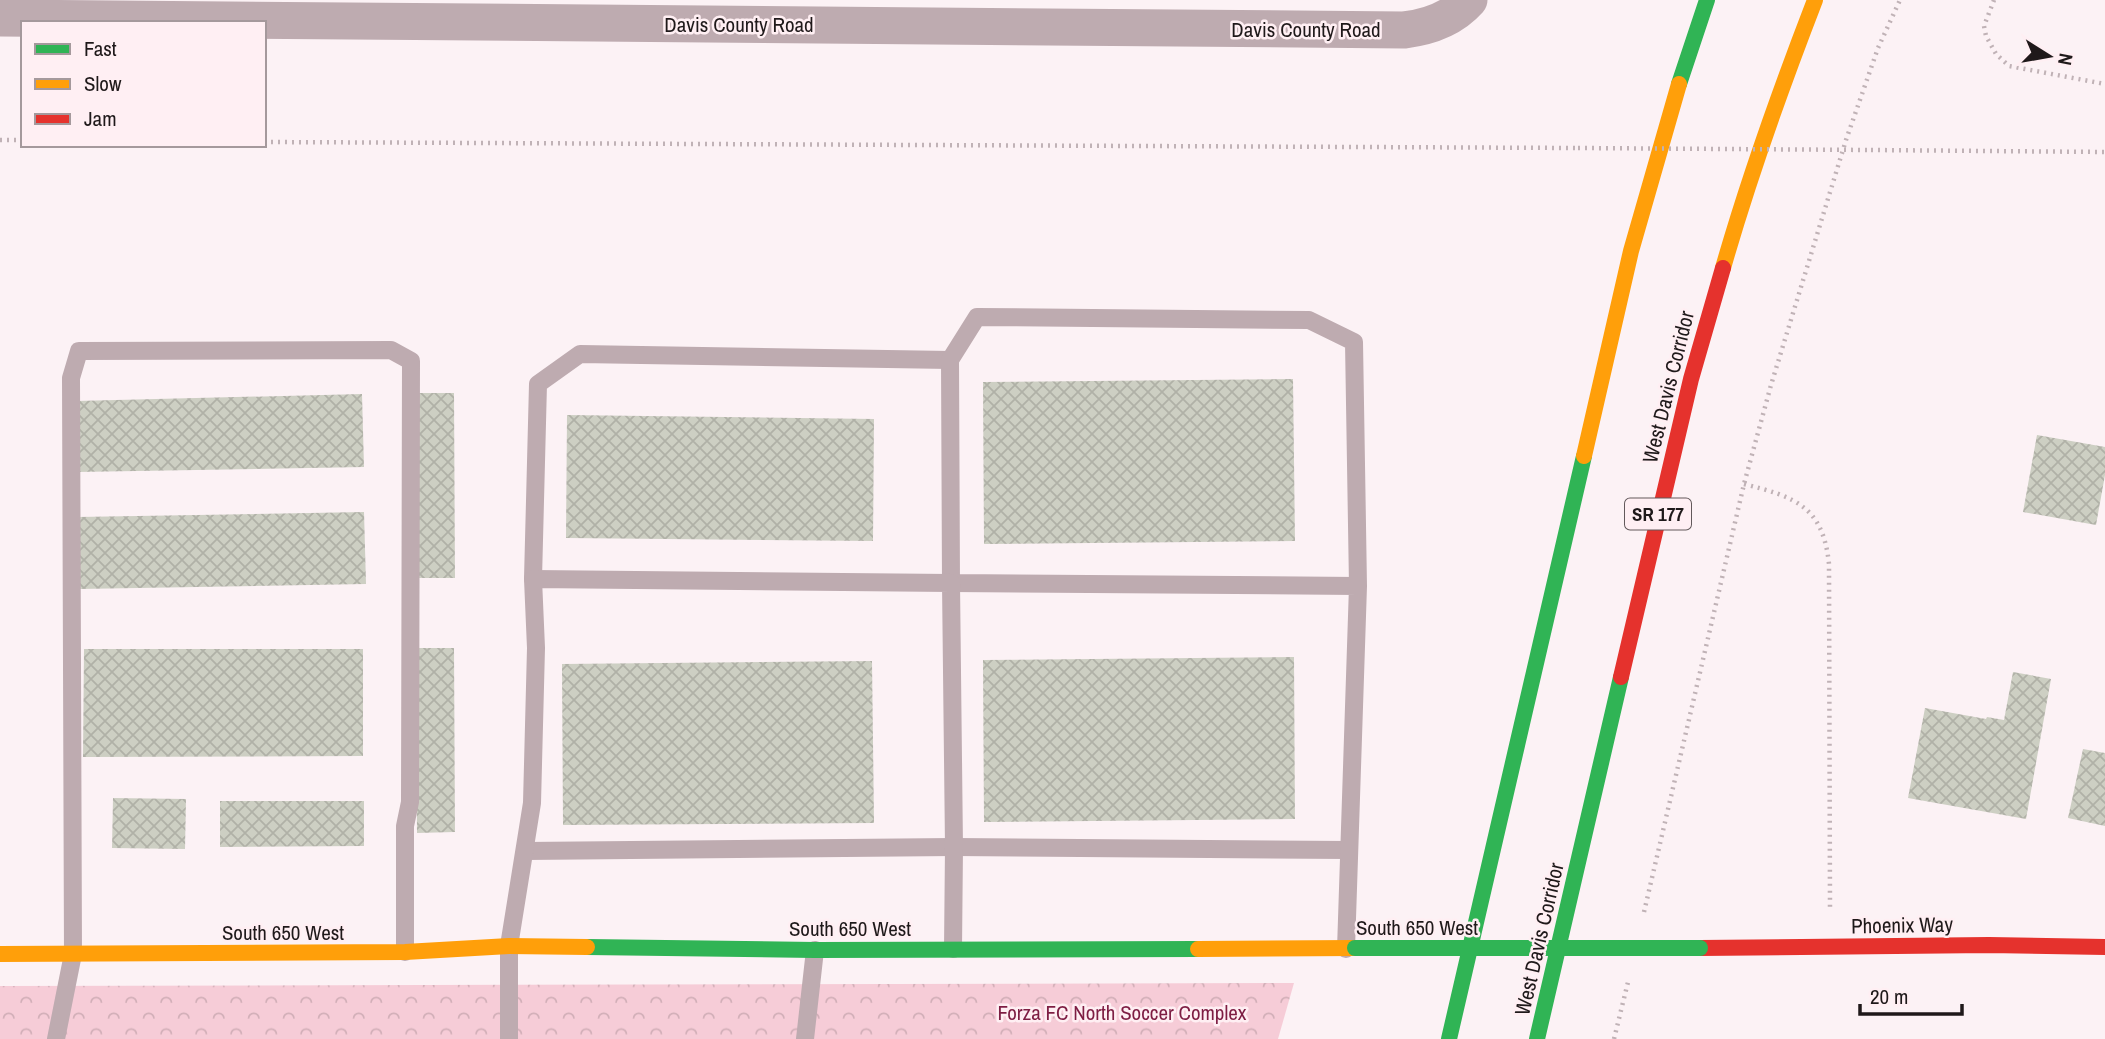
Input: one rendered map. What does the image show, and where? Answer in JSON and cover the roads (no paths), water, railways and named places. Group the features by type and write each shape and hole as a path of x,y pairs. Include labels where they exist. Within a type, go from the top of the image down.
{"main road":[{"path":"1449,1039 1631,251 1674,100 1707,0"},
{"name":"West Davis Corridor","path":"1537,1039 1670,462 1697,357 1743,198 1781,87 1815,0"},
{"name":"Phoenix Way","path":"1700,948 2025,945 2105,947"},
{"name":"South 650 West","path":"0,954 405,952 509,946 815,950 1700,948"}],"street":[{"name":"Davis County Road","path":"0,18 1404,30 1422,28 1438,22 1454,14 1469,0"}],"lane":[{"path":"953,949 950,360 977,317 1309,320 1354,342 1358,586 1348,850 1351,948"},
{"path":"56,1039 73,954 71,378 79,351 391,350 411,361 410,802 405,826 405,952"},
{"path":"509,1039 509,946 532,803 536,648 533,579 538,384 580,354 950,360"},
{"path":"533,579 1358,586"},
{"path":"525,851 954,847 1348,850"},
{"path":"805,1039 815,950"}],"park label":[{"name":"Forza FC North Soccer Complex","path":"1122,1012"}]}
